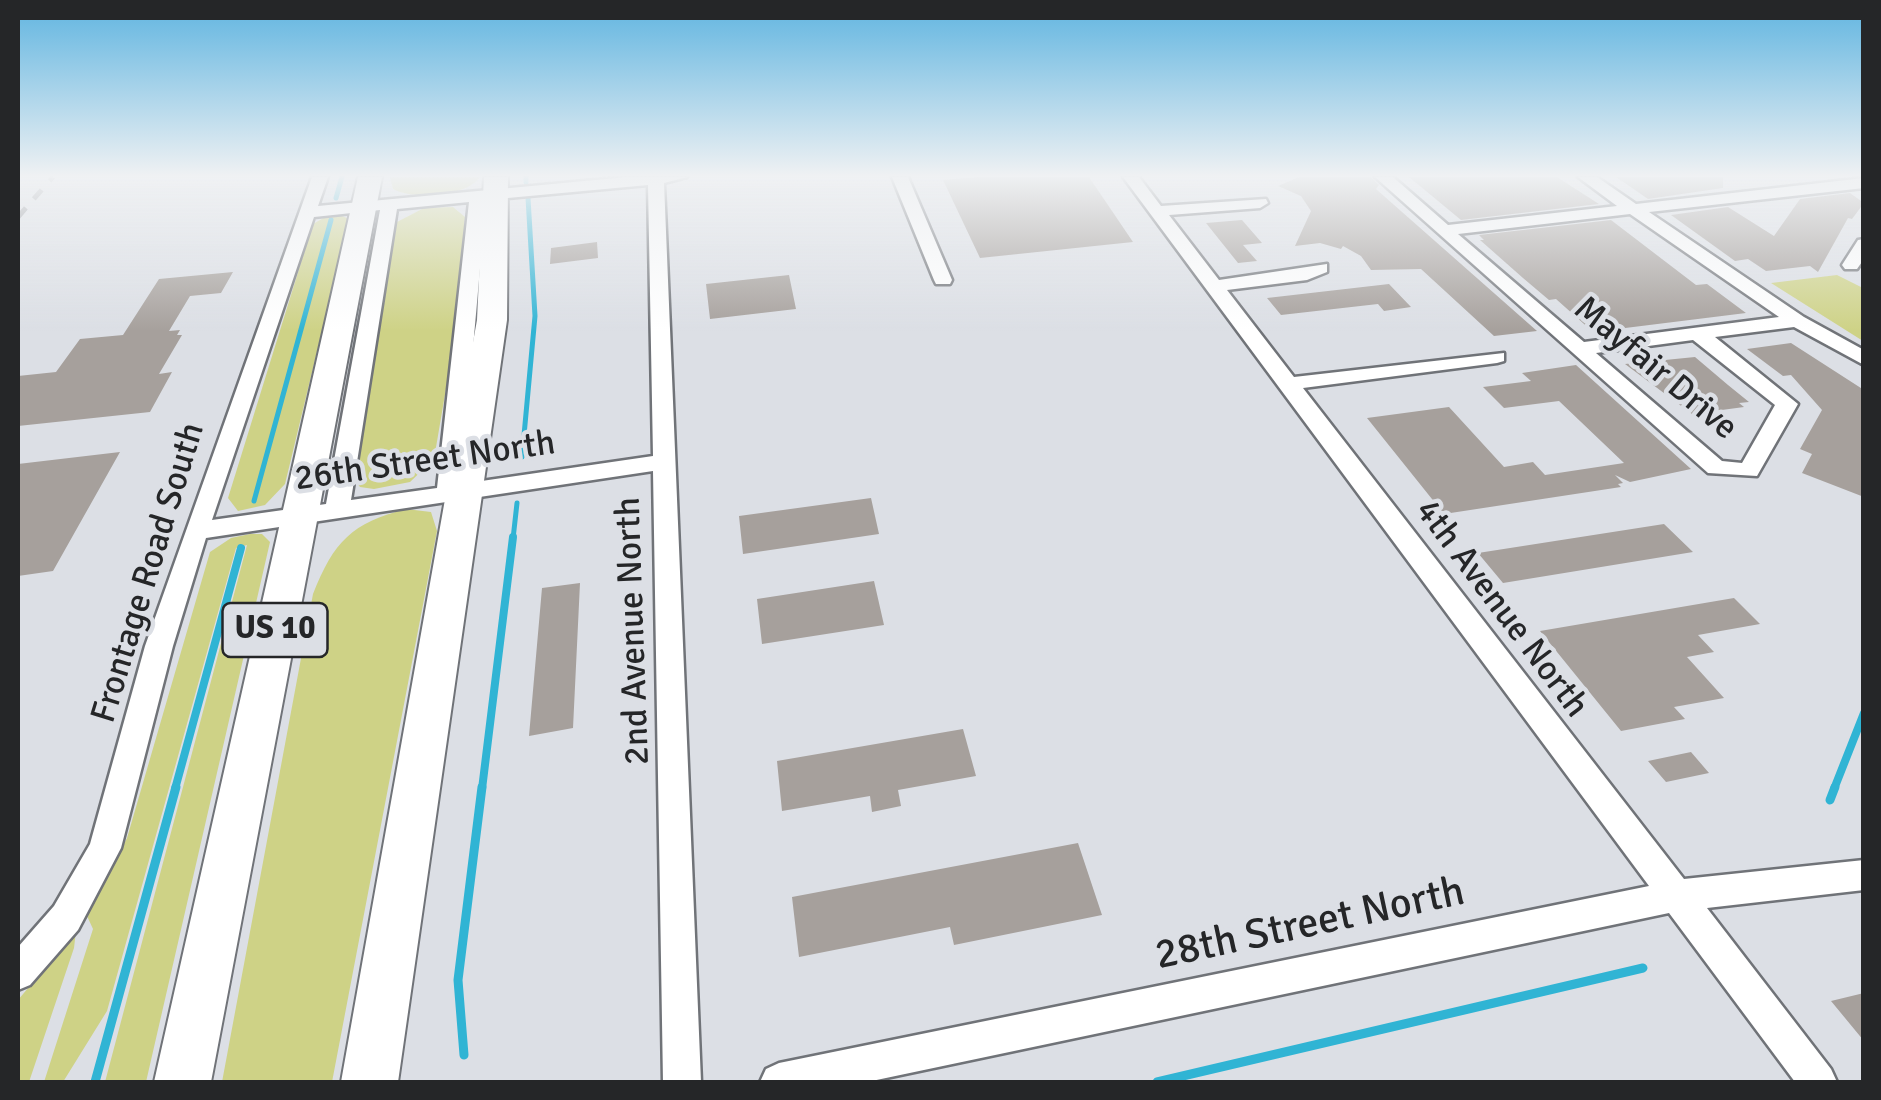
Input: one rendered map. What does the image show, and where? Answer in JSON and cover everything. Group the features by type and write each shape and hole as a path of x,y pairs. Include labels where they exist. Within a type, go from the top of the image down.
{"main road":[{"name":"US 10","path":"182,1082 318,513 368,228"},
{"path":"369,1082 457,493 492,320 491,228"}],"street":[{"name":"Frontage Road South","path":"18,972 66,918 105,848 159,646 273,304 303,228"},
{"name":"2nd Avenue North","path":"664,228 664,462 682,1082"},
{"path":"921,228 943,280"},
{"name":"4th Avenue North","path":"1169,228 1818,1082"},
{"path":"1446,230 1460,228"},
{"path":"1662,228 1797,321 1864,358"},
{"name":"Mayfair Drive","path":"1446,230 1716,468 1749,471 1786,404 1698,334"},
{"path":"1851,264 1864,244"},
{"path":"1214,286 1307,275 1321,268"},
{"path":"1577,348 1797,321"},
{"path":"1286,384 1497,357"},
{"name":"26th Street North","path":"196,531 664,462"},
{"name":"28th Street North","path":"779,1082 1676,896 1864,875"}],"green space":[{"path":"312,228 347,228 285,484 265,505 238,511 228,498"},
{"path":"394,228 464,228 458,318 434,459 410,482 374,489 360,487 352,476"},
{"path":"1837,275 1863,288 1863,341 1771,283"},
{"path":"406,509 431,512 437,531 332,1082 222,1082 313,594 329,560 347,537 372,521"},
{"path":"262,534 270,542 146,1082 105,1082 247,545 236,548 107,1011 63,1082 44,1082 93,929 87,916 127,838 210,552 231,538"},
{"path":"76,931 74,948 29,1082 18,1082 18,1000"}],"building":[{"path":"966,228 1124,228 1133,242 980,258"},
{"path":"1210,228 1249,228 1262,243 1243,245 1257,261 1238,263"},
{"path":"1303,228 1421,228 1537,331 1494,336 1421,269 1371,270 1361,256 1343,246 1295,246"},
{"path":"1538,228 1622,228 1696,285 1707,284 1746,313 1593,332 1556,299 1549,300 1523,278 1479,235"},
{"path":"1690,228 1762,228 1774,236 1779,228 1842,228 1818,272 1810,266 1766,271 1748,259 1735,261"},
{"path":"597,242 598,258 550,264 551,248"},
{"path":"233,272 221,293 190,296 169,331 180,330 177,335 182,335 159,374 172,372 150,412 18,426 18,376 56,372 80,339 123,335 159,279"},
{"path":"789,275 796,309 710,319 706,284"},
{"path":"1389,284 1411,307 1384,311 1378,304 1281,315 1267,298"},
{"path":"1791,343 1864,390 1864,497 1802,473 1812,454 1800,449 1822,410 1791,375 1783,376 1747,349"},
{"path":"1695,357 1749,402 1739,403 1744,407 1692,414 1625,364"},
{"path":"1576,365 1691,469 1630,482 1615,475 1623,483 1618,484 1621,487 1444,514 1367,418 1449,407 1504,467 1533,462 1545,475 1624,463 1559,401 1504,408 1483,387 1531,381 1522,373"},
{"path":"120,452 53,571 18,576 18,464"},
{"path":"871,498 879,534 743,554 739,516"},
{"path":"1664,524 1693,552 1503,583 1478,553"},
{"path":"874,581 884,625 762,644 757,599"},
{"path":"580,583 573,728 529,736 542,588"},
{"path":"1734,598 1760,624 1698,635 1714,652 1687,657 1724,698 1674,707 1685,719 1621,731 1540,631"},
{"path":"963,729 976,776 898,790 901,806 872,812 870,796 782,811 777,761"},
{"path":"1691,752 1709,773 1666,782 1648,761"},
{"path":"1078,843 1102,915 954,945 950,927 799,957 792,897"},
{"path":"1864,993 1864,1041 1831,1001"}],"waterway":[{"path":"254,501 329,228"},
{"path":"522,457 535,316 530,228"},
{"path":"513,539 517,503"},
{"path":"482,789 513,537"},
{"path":"175,789 241,548"},
{"path":"1834,789 1864,713"},
{"path":"95,1082 176,787"},
{"path":"464,1055 458,980 482,787"},
{"path":"1830,800 1835,787"},
{"path":"1157,1082 1643,968"}]}
